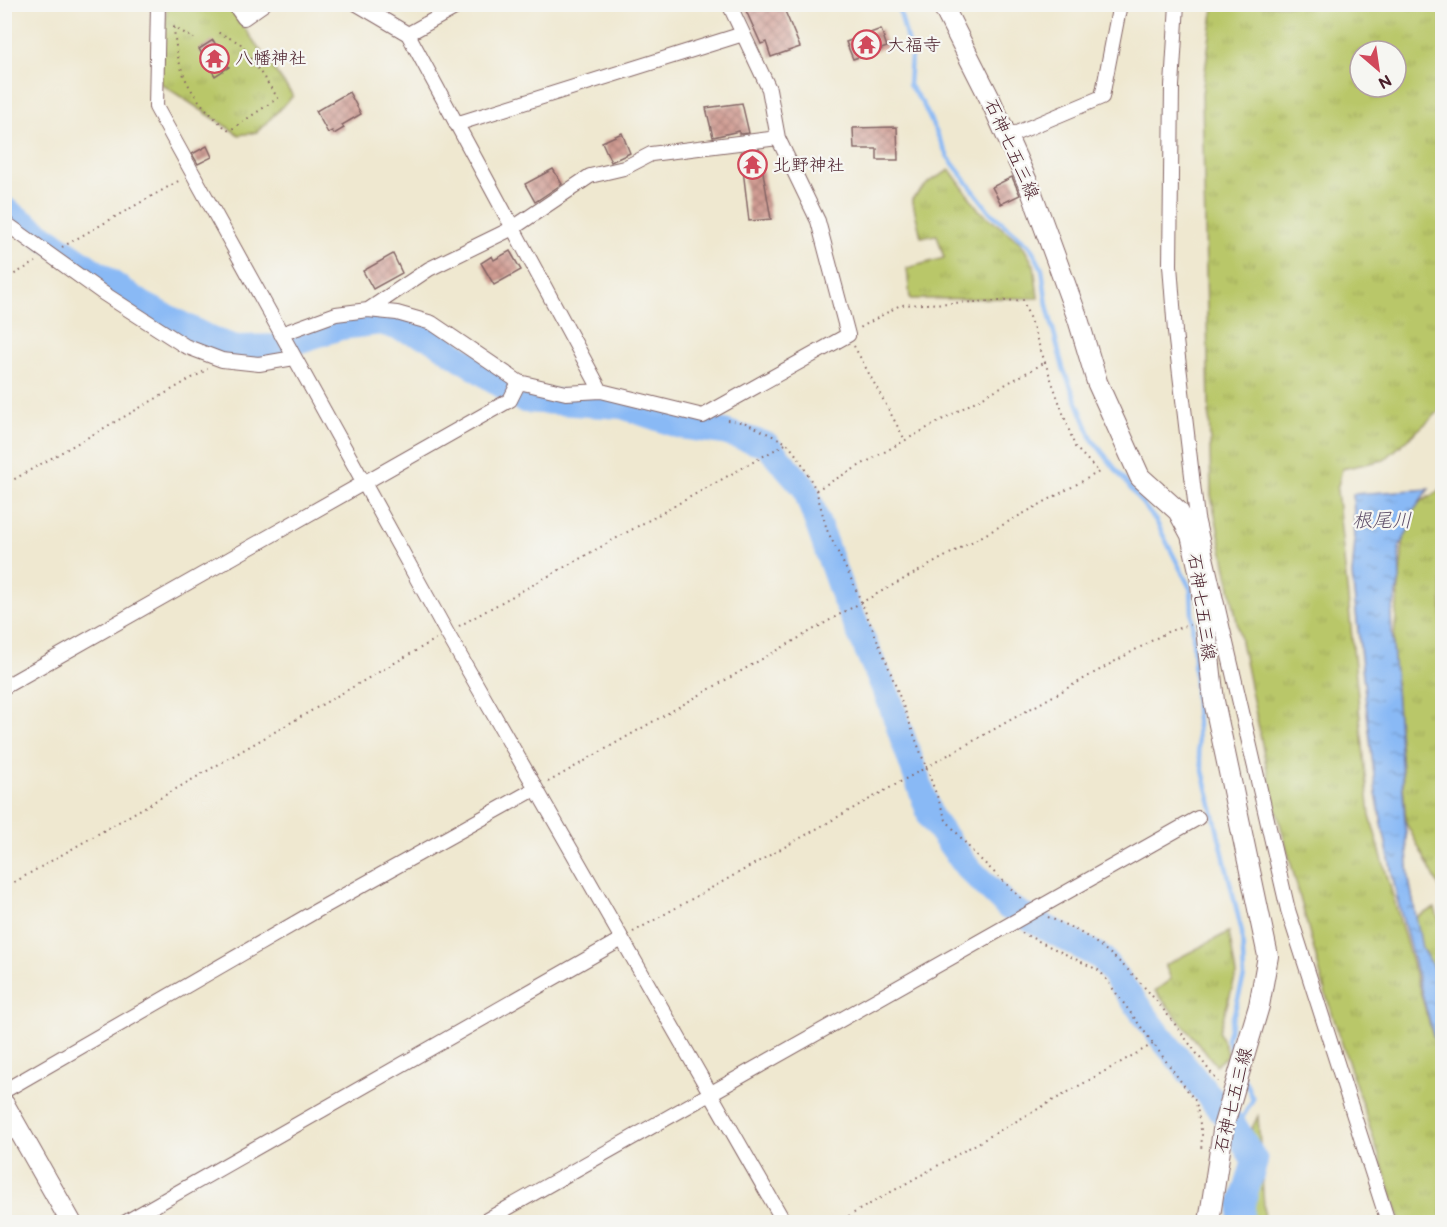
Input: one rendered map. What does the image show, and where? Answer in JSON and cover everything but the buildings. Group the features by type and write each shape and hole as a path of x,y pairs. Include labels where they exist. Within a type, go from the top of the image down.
{"main road":[{"name":"石神七五三線","path":"942,4 1030,188 1078,319 1097,382 1140,477 1178,511 1191,535 1200,575 1214,701 1268,956 1259,1006 1224,1124 1209,1222"},
{"path":"4,1104 71,1222"}],"street":[{"path":"234,4 244,18 264,4"},
{"path":"357,4 408,34 601,391"},
{"path":"408,34 462,4"},
{"path":"281,334 336,314 368,310 397,313 432,323 518,384 566,393 601,391 703,416 848,335 818,221 778,138 769,89 729,4"},
{"path":"1007,137 1102,97 1120,4"},
{"path":"1177,4 1172,86 1170,265 1175,332 1197,518 1287,910 1388,1222"},
{"path":"158,8 156,107 191,174 365,482 447,633 784,1222"},
{"path":"456,124 743,34"},
{"path":"368,310 429,269 513,228 590,176 624,168 651,154 778,138"},
{"path":"4,222 48,255 185,346 222,360 259,364 294,358"},
{"path":"4,687 510,400 518,384"},
{"path":"4,1091 316,911 535,789"},
{"path":"483,1222 1198,818"},
{"path":"126,1222 622,939"}],"path":[{"path":"158,8 174,27 194,39"},
{"path":"174,27 176,58 201,107 229,131 279,98 240,43 217,32"},
{"path":"67,245 191,174"},
{"path":"4,280 48,255"},
{"path":"535,789 861,603 1099,472 1075,447 1023,300 900,305 848,335 905,440"},
{"path":"4,485 222,360"},
{"path":"816,490 1044,363"},
{"path":"703,416 746,423 787,443 801,460 816,490 827,530 861,603 929,767 946,820 973,852 1033,910 1086,936 1131,974 1159,1004 1232,1100"},
{"path":"4,888 447,633 787,443"},
{"path":"622,939 1169,631 1204,621"},
{"path":"1008,925 1100,971 1196,1102 1202,1135 1201,1158"},
{"path":"838,1222 1153,1044"}],"green space":[{"path":"167,5 228,5 293,96 257,132 239,135 160,83"},
{"path":"1214,5 1442,5 1442,409 1384,460 1342,469 1337,490 1370,816 1442,1068 1442,1222 1401,1222 1326,995 1272,793 1211,495 1202,94"},
{"path":"950,170 979,210 1021,243 1034,265 1038,298 910,299 907,268 944,258 937,235 921,237 912,199 930,181"},
{"path":"1442,489 1442,892 1406,823 1393,648 1404,535 1417,504"},
{"path":"1435,908 1442,929 1442,996 1422,949 1416,917"},
{"path":"1229,932 1236,975 1219,1032 1228,1055 1216,1065 1155,991 1171,979 1165,965"},
{"path":"1258,1116 1265,1222 1243,1222 1246,1140"}],"water":[{"name":"根尾川","path":"1429,489 1412,513 1412,523 1399,548 1400,579 1391,617 1409,879 1422,949 1436,972 1442,990 1442,1069 1397,898 1376,794 1352,575 1355,541 1353,494"}],"waterway":[{"path":"898,4 911,56 909,85 923,104 948,157 990,212 1031,247 1042,269 1047,305 1063,368 1092,439 1156,521 1191,590 1198,750 1242,932 1244,977 1227,1039 1236,1060"},
{"path":"4,209 142,304 214,341 236,348 279,347 341,327 381,322 431,338 524,400 622,406 681,426 724,432 767,445 805,488 844,598 889,699 931,818 967,867 1008,907 1102,958 1160,1036 1236,1129 1255,1161 1242,1204 1241,1222"},
{"path":"1236,1129 1253,1099 1244,1079"}],"place":[{"name":"大福寺","path":"866,45"},
{"name":"八幡神社","path":"214,58"},
{"name":"北野神社","path":"752,165"}]}
